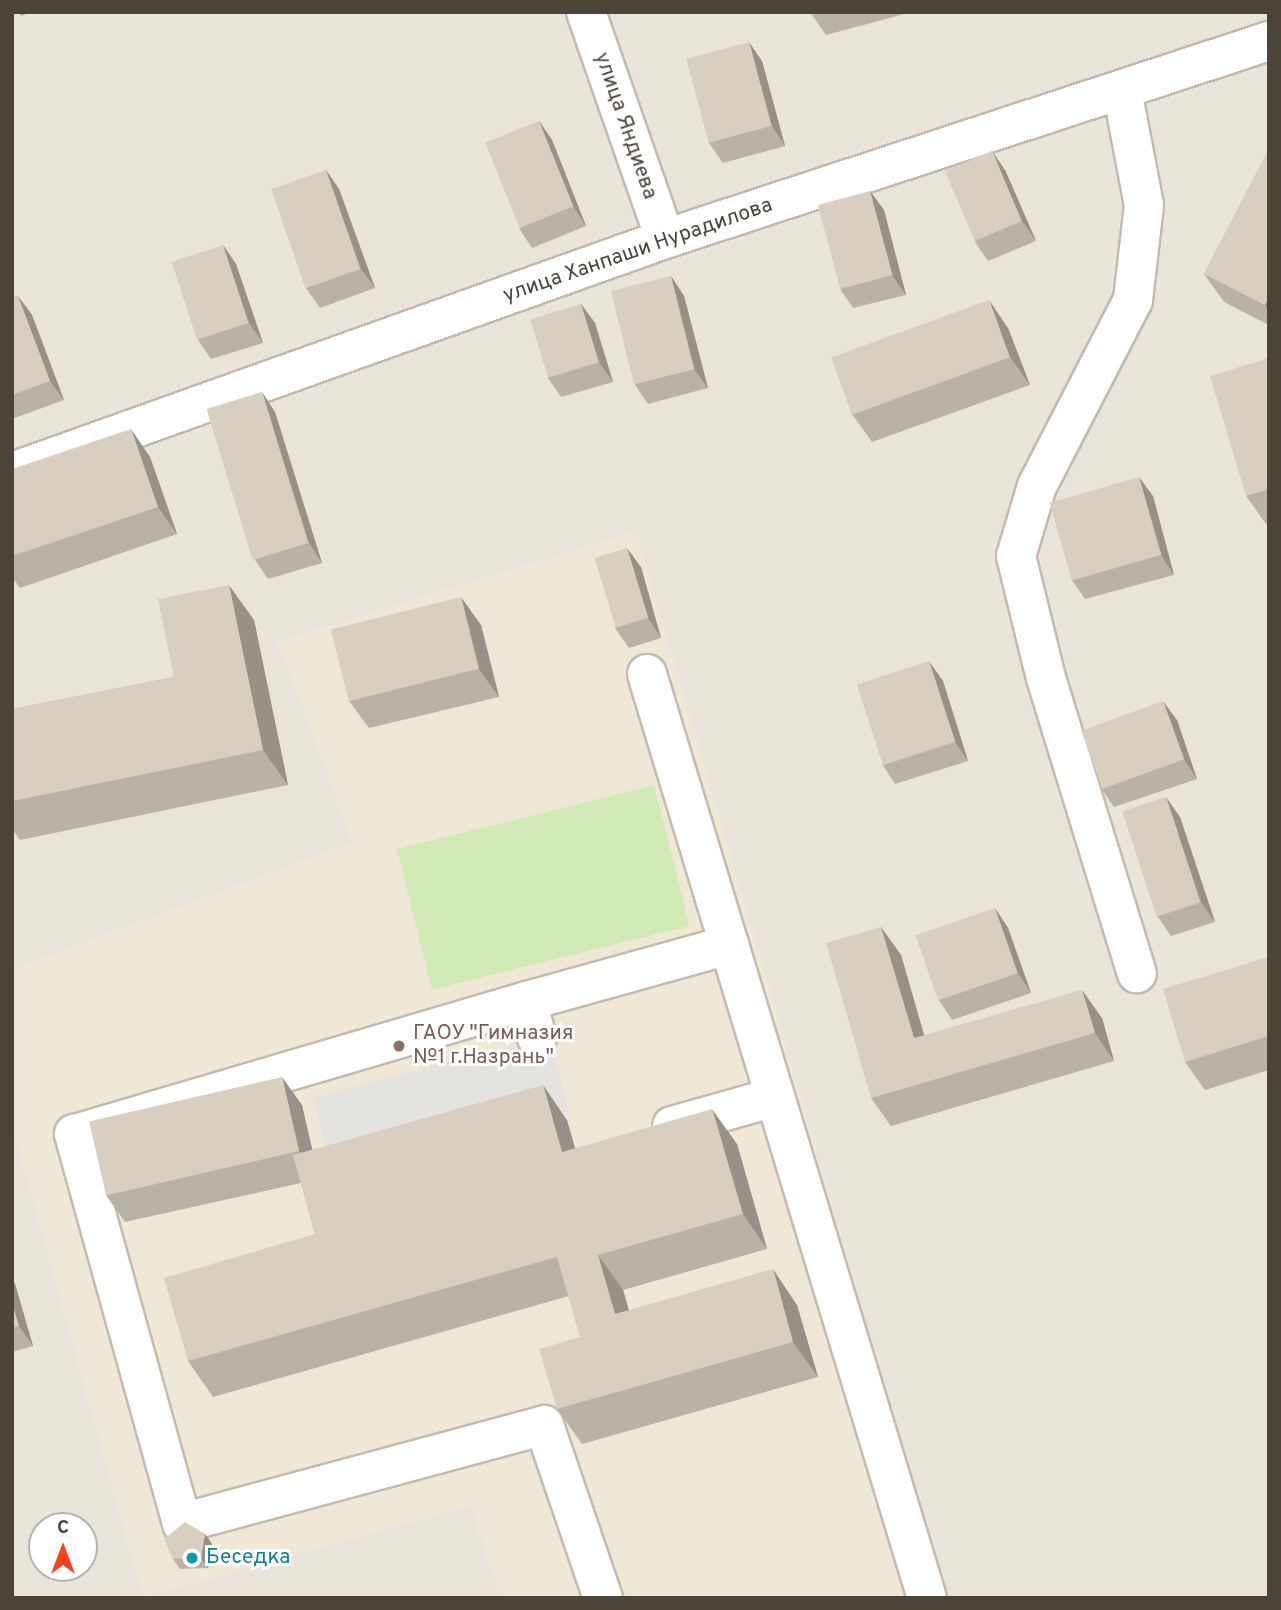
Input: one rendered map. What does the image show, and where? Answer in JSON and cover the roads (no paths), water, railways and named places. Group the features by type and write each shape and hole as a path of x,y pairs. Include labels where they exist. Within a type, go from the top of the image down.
{"street":[{"name":"улица Яндиева","path":"586,12 665,239"},
{"name":"улица Ханпаши Нурадилова","path":"12,472 665,239 1269,41"},
{"path":"1122,90 1144,205 1133,300 1037,486 1016,556 1046,678 1137,974"},
{"path":"647,674 927,1598"},
{"path":"603,1598 544,1425 182,1522 74,1135 527,1001 729,945"},
{"path":"527,1001 537,1038"},
{"path":"672,1126 775,1097"}],"place":[{"name":"ГАОУ \"Гимназия №1 г.Назрань\"","path":"399,1046"},
{"name":"Беседка","path":"192,1558"}]}
